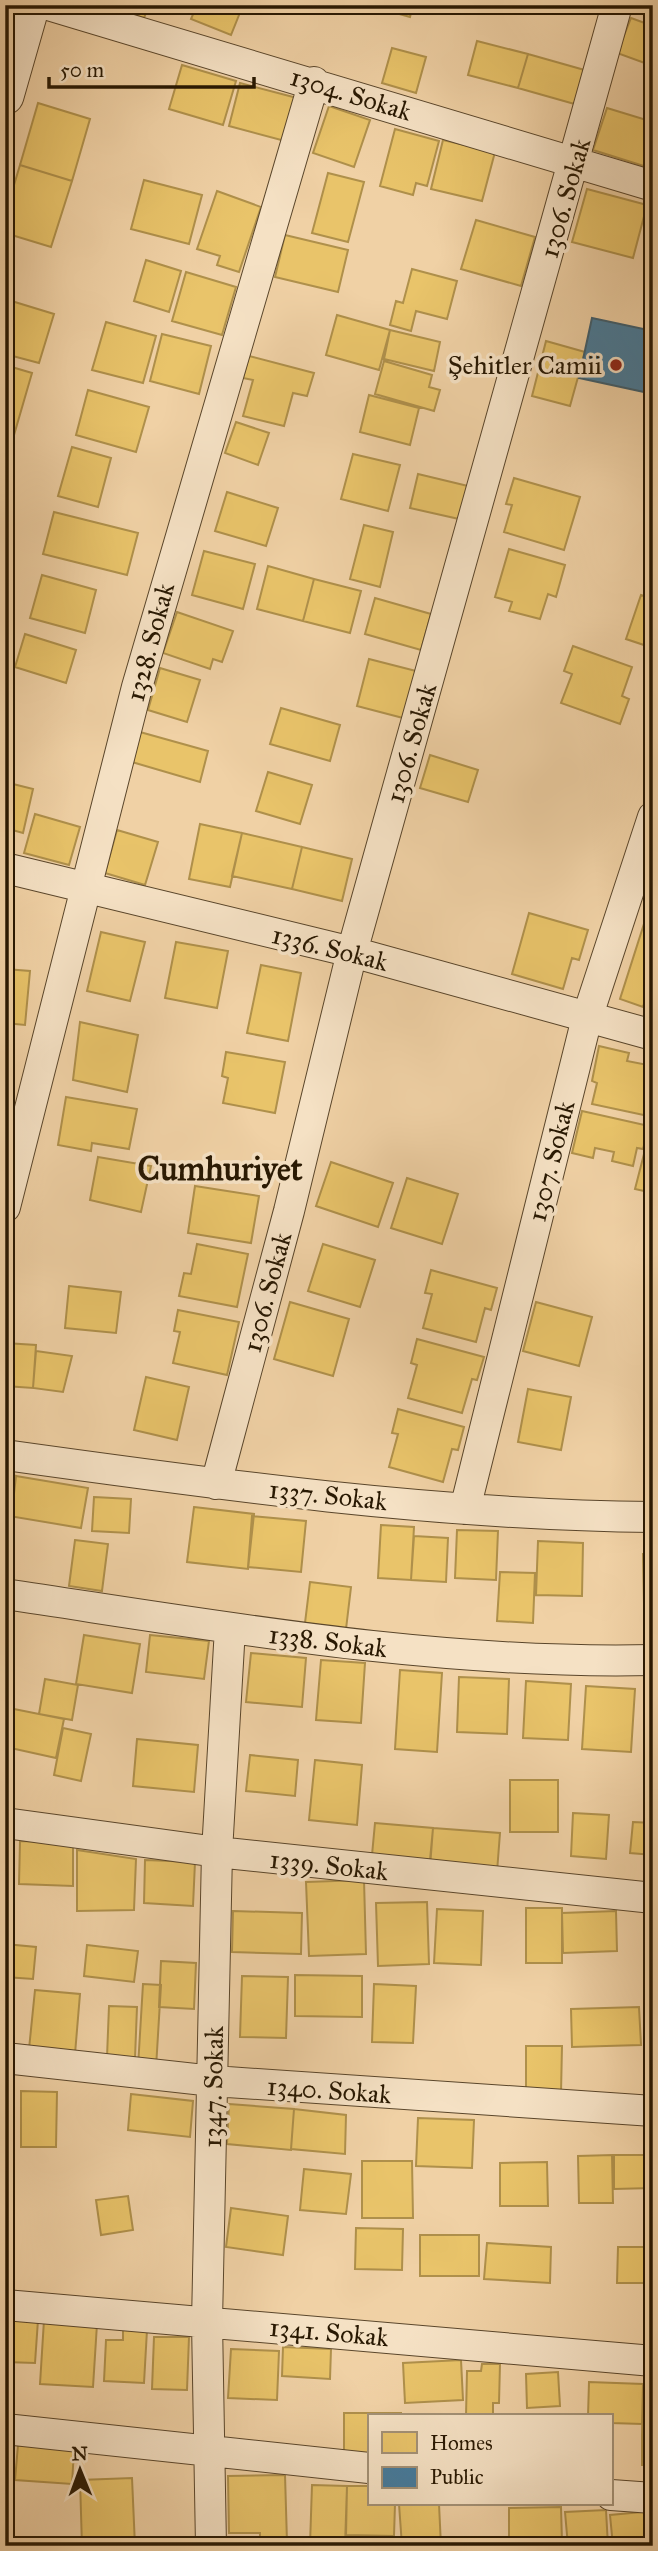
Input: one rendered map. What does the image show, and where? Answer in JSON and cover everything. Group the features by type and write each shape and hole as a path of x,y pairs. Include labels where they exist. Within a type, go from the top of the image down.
{"street":[{"path":"5,96 31,5"},
{"name":"1304. Sokak","path":"48,5 314,82 653,186"},
{"name":"1306. Sokak","path":"216,1484 289,1211 352,952 575,164 617,5"},
{"name":"1328. Sokak","path":"5,1207 84,889 187,507 314,82"},
{"name":"1307. Sokak","path":"465,1509 587,1018 653,817"},
{"name":"1336. Sokak","path":"5,868 352,952 653,1035"},
{"name":"1337. Sokak","path":"5,1454 216,1484 465,1509 653,1517"},
{"name":"1338. Sokak","path":"5,1594 230,1628 477,1658 571,1662 653,1660"},
{"name":"1347. Sokak","path":"211,2546 207,2322 218,1852 230,1628"},
{"name":"1339. Sokak","path":"5,1823 218,1852 653,1898"},
{"name":"1340. Sokak","path":"5,2058 213,2081 653,2111"},
{"name":"1341. Sokak","path":"5,2305 653,2361"},
{"path":"5,2429 208,2449 368,2469"},
{"path":"612,2495 653,2498"}],"building: Homes":[{"path":"103,5 149,5 144,18"},
{"path":"197,5 243,5 231,35 191,19"},
{"path":"367,5 413,5 410,17"},
{"path":"631,18 653,26 653,66 617,53"},
{"path":"477,41 528,54 518,88 468,75"},
{"path":"392,48 426,57 416,93 382,83"},
{"path":"528,54 588,71 578,105 518,88"},
{"path":"182,65 236,81 223,125 169,109"},
{"path":"240,83 297,98 285,141 229,126"},
{"path":"38,103 90,119 72,181 20,165"},
{"path":"329,106 370,120 354,167 313,153"},
{"path":"607,108 653,122 653,150 647,167 593,150"},
{"path":"395,129 439,141 427,186 416,183 413,195 380,186"},
{"path":"443,140 495,152 482,201 431,189"},
{"path":"20,165 72,181 51,247 5,233 5,215"},
{"path":"328,173 364,182 348,242 312,233"},
{"path":"144,180 202,195 189,244 131,229"},
{"path":"587,189 647,205 633,258 572,242"},
{"path":"217,191 261,207 239,272 217,265 220,256 197,249"},
{"path":"476,220 535,237 521,286 461,269"},
{"path":"285,235 348,250 338,292 275,277"},
{"path":"146,260 181,271 169,312 134,301"},
{"path":"412,269 457,281 447,319 416,311 411,331 390,325 396,301 403,303"},
{"path":"186,272 236,287 222,335 172,321"},
{"path":"5,299 54,314 39,363 5,354"},
{"path":"337,315 390,330 379,370 326,355"},
{"path":"106,322 156,336 143,383 92,370"},
{"path":"390,330 440,342 434,371 384,359"},
{"path":"162,334 211,346 199,394 150,381"},
{"path":"546,341 585,352 570,406 532,396"},
{"path":"249,356 314,373 307,396 293,393 284,426 243,416 253,380 243,378"},
{"path":"384,361 432,375 429,387 440,390 434,411 375,394"},
{"path":"5,365 32,373 14,435 5,433"},
{"path":"88,390 149,407 136,452 76,435"},
{"path":"369,395 419,408 410,445 360,432"},
{"path":"236,422 269,433 258,465 225,453"},
{"path":"5,433 14,435 5,464"},
{"path":"72,447 111,458 98,507 58,496"},
{"path":"353,454 400,465 388,511 341,499"},
{"path":"418,474 468,486 459,519 410,508"},
{"path":"514,478 580,497 564,550 504,532 512,505 506,504"},
{"path":"227,492 278,508 266,546 215,531"},
{"path":"54,512 138,533 127,575 43,554"},
{"path":"364,525 393,532 380,587 350,579"},
{"path":"509,549 565,565 556,597 548,594 540,619 509,611 512,602 495,597"},
{"path":"204,551 255,564 243,609 192,595"},
{"path":"268,566 314,579 303,621 257,609"},
{"path":"42,575 96,590 85,633 30,618"},
{"path":"314,579 361,591 350,633 303,621"},
{"path":"641,595 653,599 653,648 626,639"},
{"path":"375,598 431,614 421,650 365,634"},
{"path":"177,612 233,631 222,662 213,659 210,669 163,653"},
{"path":"25,634 76,650 66,683 15,667"},
{"path":"573,646 632,667 622,696 629,699 620,724 561,703 572,674 564,671"},
{"path":"369,659 416,671 403,718 357,706"},
{"path":"160,668 200,680 187,722 148,710"},
{"path":"281,708 340,725 330,761 270,744"},
{"path":"140,732 208,751 200,782 132,762"},
{"path":"430,755 478,770 468,802 420,788"},
{"path":"268,772 312,785 300,824 256,811"},
{"path":"5,782 33,789 23,833 5,828"},
{"path":"35,814 80,827 69,865 24,853"},
{"path":"200,824 242,833 230,887 189,879"},
{"path":"117,830 158,842 145,885 105,873"},
{"path":"242,833 302,847 292,889 232,876"},
{"path":"302,847 352,859 342,901 292,889"},
{"path":"650,905 653,906 653,975 643,1007 620,999"},
{"path":"529,913 588,930 579,960 572,958 563,989 512,974"},
{"path":"101,932 145,942 130,1001 87,991"},
{"path":"176,942 228,951 217,1008 165,998"},
{"path":"261,965 301,973 288,1041 247,1033"},
{"path":"5,969 30,971 25,1025 5,1023"},
{"path":"80,1022 138,1035 127,1092 73,1080"},
{"path":"599,1046 629,1053 627,1061 653,1066 653,1117 592,1104 597,1083 592,1081"},
{"path":"226,1052 285,1062 275,1113 223,1103 228,1078 222,1076"},
{"path":"66,1097 137,1109 129,1149 92,1143 91,1151 58,1145"},
{"path":"582,1111 649,1126 643,1149 637,1148 633,1166 612,1161 614,1152 595,1148 593,1158 572,1153"},
{"path":"644,1154 653,1156 653,1193 635,1189"},
{"path":"98,1157 151,1166 141,1212 90,1200"},
{"path":"331,1162 393,1183 378,1227 316,1206"},
{"path":"407,1178 458,1194 442,1244 391,1228"},
{"path":"195,1186 259,1196 251,1243 188,1233"},
{"path":"197,1244 248,1254 237,1307 179,1296 184,1273 191,1274"},
{"path":"323,1244 375,1260 360,1307 308,1291"},
{"path":"431,1270 497,1288 491,1310 485,1308 476,1342 423,1328 432,1294 425,1293"},
{"path":"69,1286 121,1292 116,1333 65,1328"},
{"path":"290,1302 349,1319 333,1376 274,1359"},
{"path":"536,1302 592,1317 579,1366 523,1351"},
{"path":"178,1310 239,1322 227,1375 173,1363 180,1332 174,1331"},
{"path":"417,1339 484,1357 477,1380 472,1379 462,1413 408,1398 417,1365 411,1363"},
{"path":"5,1343 36,1345 33,1388 5,1386"},
{"path":"36,1351 72,1356 63,1392 33,1388"},
{"path":"146,1377 189,1387 177,1440 134,1430"},
{"path":"528,1389 571,1397 561,1450 518,1442"},
{"path":"398,1409 464,1427 458,1450 452,1449 443,1482 389,1467 398,1434 392,1433"},
{"path":"5,1475 16,1476 11,1520 5,1520"},
{"path":"16,1476 88,1488 81,1528 9,1516"},
{"path":"94,1497 131,1499 129,1533 92,1531"},
{"path":"194,1507 254,1514 248,1569 187,1562"},
{"path":"252,1516 306,1521 301,1572 248,1567"},
{"path":"381,1525 414,1527 411,1580 378,1578"},
{"path":"457,1530 498,1531 496,1580 455,1578"},
{"path":"414,1536 448,1538 446,1582 411,1580"},
{"path":"75,1540 108,1544 102,1591 69,1586"},
{"path":"538,1541 583,1543 582,1596 536,1595"},
{"path":"643,1554 653,1554 653,1603 644,1603"},
{"path":"500,1572 535,1573 533,1623 497,1621"},
{"path":"310,1582 351,1587 346,1629 305,1623"},
{"path":"84,1635 140,1644 132,1693 76,1684"},
{"path":"150,1635 209,1641 204,1679 146,1672"},
{"path":"251,1653 306,1658 302,1707 246,1702"},
{"path":"321,1660 365,1663 361,1723 316,1720"},
{"path":"400,1670 442,1673 437,1752 395,1749"},
{"path":"459,1677 509,1679 507,1734 457,1732"},
{"path":"45,1679 78,1685 72,1720 39,1714"},
{"path":"526,1681 571,1684 568,1740 523,1738"},
{"path":"586,1686 635,1689 631,1752 582,1749"},
{"path":"14,1709 64,1719 56,1758 6,1747"},
{"path":"63,1728 91,1734 81,1781 54,1775"},
{"path":"137,1739 198,1745 194,1792 133,1786"},
{"path":"250,1755 298,1760 295,1796 246,1791"},
{"path":"315,1760 362,1765 357,1825 309,1820"},
{"path":"510,1780 558,1780 558,1832 510,1832"},
{"path":"573,1813 609,1815 606,1859 571,1856"},
{"path":"633,1822 653,1823 653,1855 630,1853"},
{"path":"375,1823 433,1828 430,1860 372,1855"},
{"path":"433,1828 500,1833 497,1872 430,1867"},
{"path":"5,1839 14,1840 10,1900 5,1900"},
{"path":"20,1841 73,1842 73,1886 19,1884"},
{"path":"77,1850 136,1859 134,1910 77,1911"},
{"path":"145,1860 195,1862 193,1906 144,1903"},
{"path":"364,1880 366,1954 309,1956 306,1882"},
{"path":"427,1902 429,1964 378,1966 376,1903"},
{"path":"526,1908 562,1908 562,1963 526,1963"},
{"path":"437,1909 483,1911 481,1965 434,1963"},
{"path":"233,1911 302,1913 301,1954 232,1952"},
{"path":"616,1911 617,1951 563,1953 562,1913"},
{"path":"5,1944 36,1947 33,1979 5,1977"},
{"path":"87,1945 138,1951 134,1982 84,1976"},
{"path":"161,1961 196,1963 194,2009 159,2007"},
{"path":"295,1975 362,1976 362,2017 295,2016"},
{"path":"242,1976 288,1977 286,2038 240,2037"},
{"path":"143,1984 161,1985 156,2068 138,2067"},
{"path":"374,1984 416,1986 413,2043 372,2042"},
{"path":"35,1990 80,1994 75,2054 29,2049"},
{"path":"109,2006 137,2007 135,2058 107,2057"},
{"path":"639,2007 641,2045 572,2047 571,2009"},
{"path":"526,2046 562,2046 561,2093 526,2093"},
{"path":"21,2091 57,2092 56,2147 21,2147"},
{"path":"131,2094 193,2101 190,2137 128,2130"},
{"path":"229,2104 294,2109 291,2150 227,2144"},
{"path":"294,2109 346,2115 345,2154 291,2149"},
{"path":"418,2118 474,2120 472,2168 416,2166"},
{"path":"612,2155 613,2203 579,2203 578,2156"},
{"path":"614,2155 653,2155 653,2188 614,2189"},
{"path":"362,2161 412,2161 413,2218 362,2218"},
{"path":"547,2162 548,2206 500,2206 500,2163"},
{"path":"304,2169 351,2174 346,2214 300,2210"},
{"path":"128,2196 133,2230 101,2235 96,2200"},
{"path":"231,2208 288,2216 283,2255 226,2247"},
{"path":"356,2228 403,2229 402,2270 355,2269"},
{"path":"420,2235 479,2235 479,2276 420,2276"},
{"path":"487,2243 551,2247 550,2283 484,2279"},
{"path":"618,2247 653,2247 653,2283 617,2283"},
{"path":"5,2318 38,2320 35,2363 5,2362"},
{"path":"44,2320 97,2324 93,2387 40,2384"},
{"path":"123,2329 147,2330 144,2383 104,2381 106,2340 123,2340"},
{"path":"154,2337 189,2337 187,2390 152,2389"},
{"path":"283,2347 331,2349 330,2379 282,2376"},
{"path":"231,2349 279,2351 277,2400 228,2398"},
{"path":"461,2360 463,2400 405,2403 403,2363"},
{"path":"482,2364 500,2364 499,2403 493,2403 493,2414 466,2414 467,2371 481,2371"},
{"path":"558,2372 560,2406 527,2408 526,2374"},
{"path":"589,2382 643,2384 642,2424 612,2423 612,2414 588,2414"},
{"path":"643,2384 653,2384 653,2436 642,2436"},
{"path":"344,2413 401,2413 368,2414 368,2458 344,2458"},
{"path":"642,2436 653,2436 653,2465 642,2465"},
{"path":"18,2445 74,2450 72,2484 15,2480"},
{"path":"285,2475 287,2542 260,2543 260,2533 229,2533 228,2476"},
{"path":"132,2478 135,2546 82,2546 80,2480"},
{"path":"312,2485 347,2486 345,2546 310,2545"},
{"path":"347,2486 368,2486 368,2506 395,2506 394,2536 346,2535"},
{"path":"399,2506 439,2506 441,2546 402,2546"},
{"path":"561,2507 562,2542 509,2543 509,2508"},
{"path":"606,2510 608,2546 568,2546 565,2512"},
{"path":"653,2511 653,2546 613,2546 610,2515"}],"building: Public":[{"name":"Şehitler Camii","path":"592,318 653,331 653,349 644,392 579,378"}],"place":[{"name":"Şehitler Camii","path":"616,365"}],"district":[{"name":"Cumhuriyet","path":"220,1168"}]}
